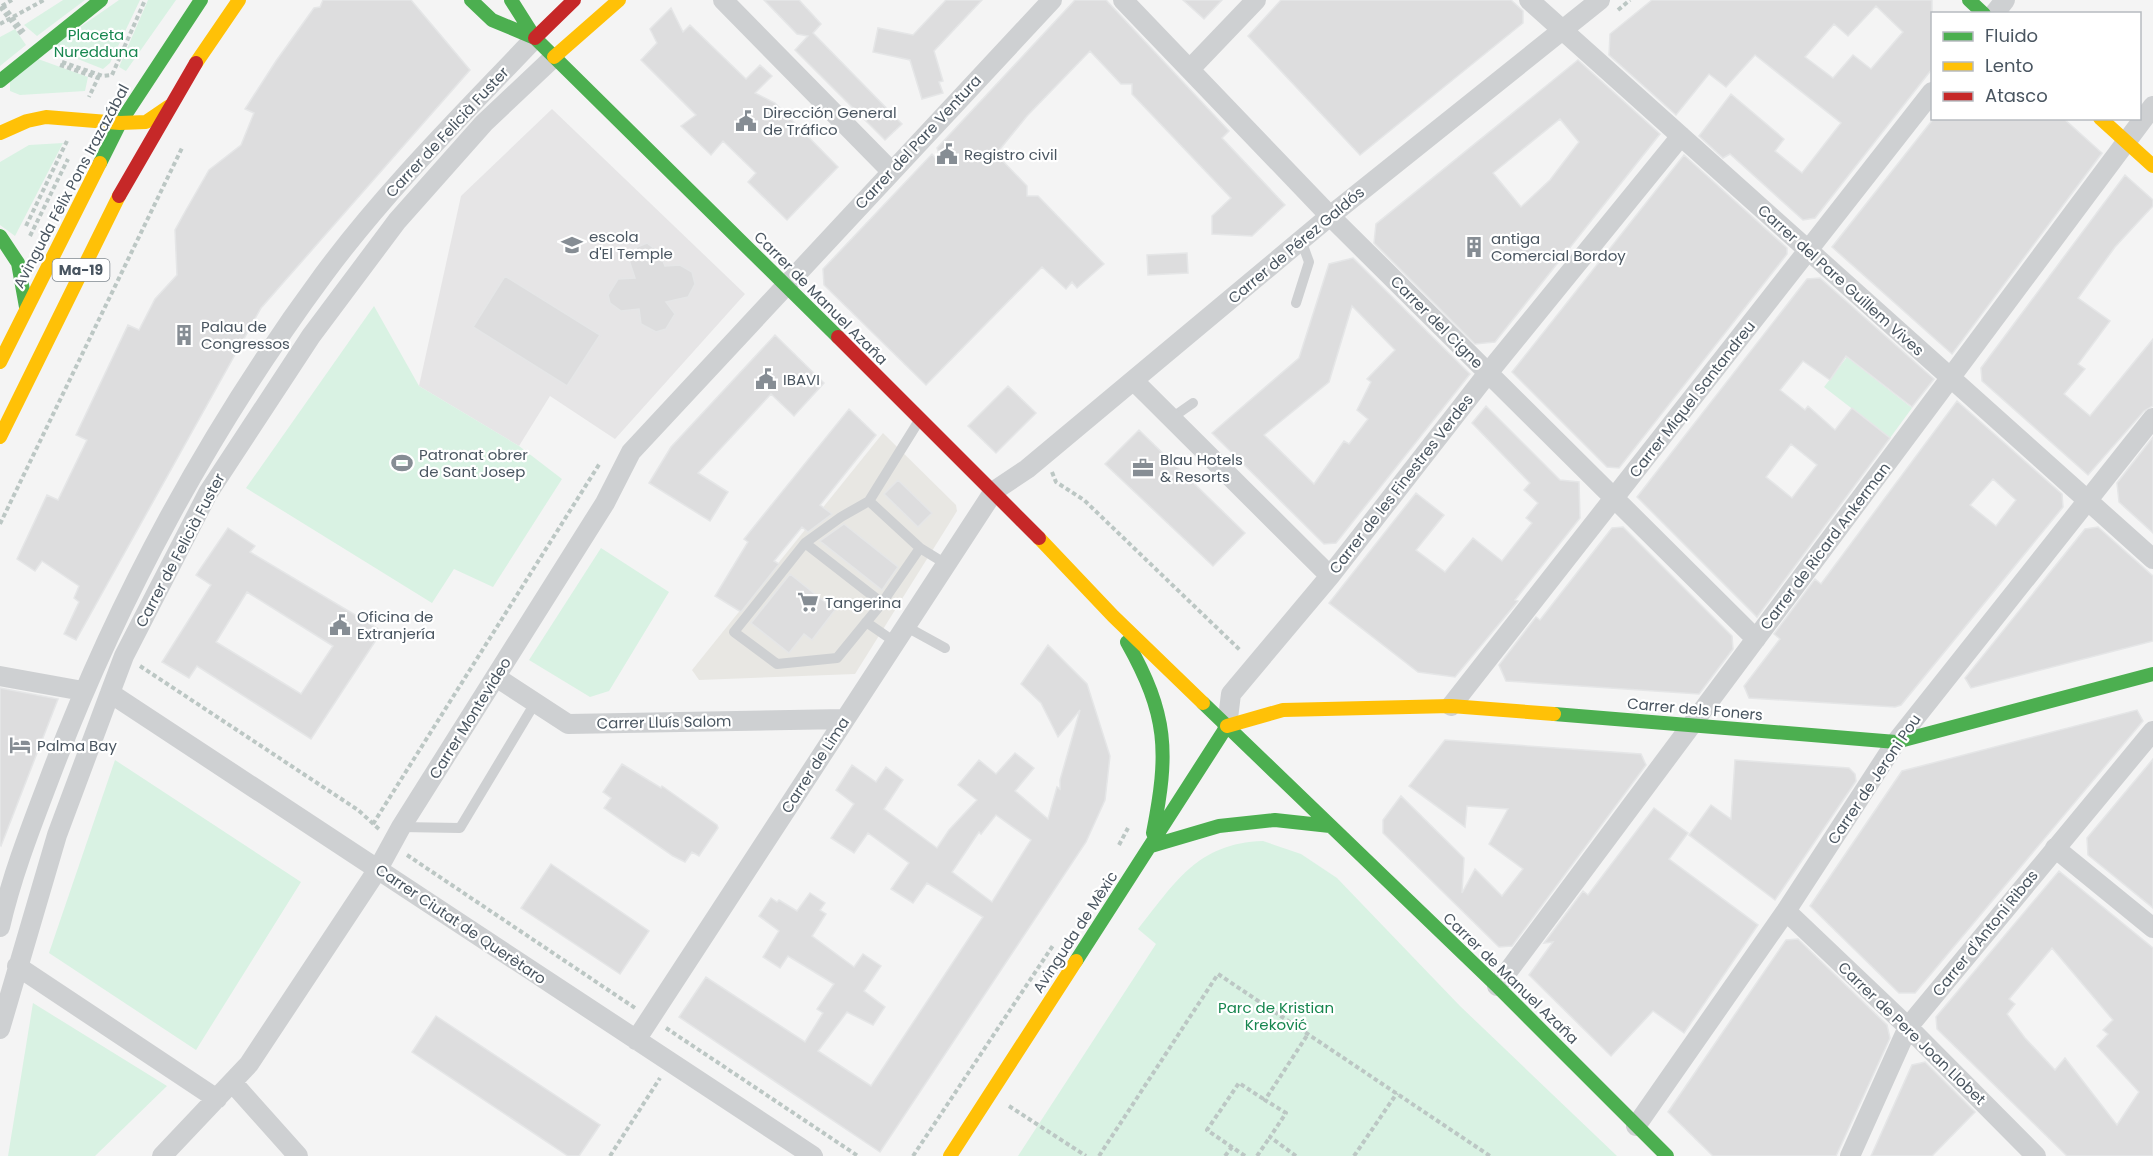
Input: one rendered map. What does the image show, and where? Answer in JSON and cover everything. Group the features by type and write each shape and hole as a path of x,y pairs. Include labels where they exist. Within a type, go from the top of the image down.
{"main road":[{"path":"0,81 37,49 101,0"},
{"name":"Avinguda Félix Pons Irazazábal","path":"0,362 120,123 201,0"},
{"name":"Ma-19","path":"0,437 116,200 168,107 239,0"},
{"path":"471,0 492,20 535,38 574,0"},
{"name":"Carrer de Manuel Azaña","path":"511,0 535,38 921,418 1113,616 1497,986 1667,1156"},
{"path":"554,57 620,0"},
{"path":"1969,0 1982,12"},
{"path":"0,133 27,121 46,117 120,123 146,122 168,107"},
{"path":"2102,120 2153,166"},
{"path":"0,236 18,263 26,307"},
{"name":"Carrer de Manuel Azaña","path":"1113,616 1146,676 1159,715 1164,767 1151,846"},
{"name":"Carrer dels Foners","path":"1227,726 1283,710 1451,706 1896,742 2153,674"},
{"name":"Avinguda de Mèxic","path":"950,1156 1227,726"},
{"path":"1151,846 1219,826 1252,822 1275,820 1330,826"}],"street":[{"path":"723,0 891,171"},
{"name":"Carrer del Pare Ventura","path":"784,285 1052,0"},
{"name":"Carrer del Cigne","path":"1123,0 1330,216 1613,500 1756,639"},
{"path":"1190,69 1256,0"},
{"name":"Carrer del Pare Guillem Vives","path":"1529,0 2153,559"},
{"path":"1996,12 2005,0"},
{"name":"Carrer de Pérez Galdós","path":"994,491 1027,469 1330,216 1562,30 1606,7"},
{"name":"Carrer de Felicià Fuster","path":"0,927 10,883 83,692 125,604 195,471 267,356 325,273 390,193 535,38"},
{"name":"Carrer de Felicià Fuster","path":"0,1029 57,835 124,656 208,493 311,336 397,221 484,123 554,57"},
{"name":"Carrer Miquel Santandreu","path":"1451,706 1931,93"},
{"name":"Carrer de Ricard Ankerman","path":"1497,986 2153,106"},
{"name":"Carrer de les Finestres Verdes","path":"1227,726 1231,694 1330,576 1488,373 1681,136"},
{"name":"Carrer Montevideo","path":"162,1156 249,1064 378,869 397,834 604,503 631,452 784,285"},
{"path":"1134,381 1173,417 1330,576"},
{"name":"Carrer de Jeroni Pou","path":"1636,1125 1786,910 1896,742 2153,418"},
{"name":"Carrer de Lima","path":"636,1040 994,491"},
{"path":"0,676 83,692"},
{"name":"Carrer Lluís Salom","path":"496,676 568,724 845,718"},
{"name":"Carrer Ciutat de Querètaro","path":"110,693 813,1156"},
{"name":"Carrer d'Antoni Ribas","path":"1850,1156 1908,1027 2153,731"},
{"path":"2055,848 2153,928"},
{"name":"Carrer de Pere Joan Llobet","path":"1786,910 1908,1027 2036,1156"},
{"path":"17,966 216,1099"},
{"path":"232,1082 298,1156"}],"lane":[{"path":"1296,303 1309,262 1301,240"},
{"path":"1173,417 1193,403"},
{"path":"920,548 882,603 837,658 777,664 734,632 805,543 841,517 869,501 921,418"},
{"path":"869,501 920,548 946,564"},
{"path":"805,543 882,603"},
{"path":"866,622 945,648"},
{"path":"397,834 460,828 535,703"}],"path":[{"path":"12,0 1,6 45,59 98,78 22,234"},
{"path":"0,24 44,0"},
{"path":"37,49 46,57 103,76 112,75 145,0"},
{"path":"1606,7 1630,0"},
{"path":"0,524 182,148"},
{"path":"28,240 68,159"},
{"path":"374,824 600,463"},
{"path":"1056,468 1052,473 1056,482 1084,500 1248,658 1253,668"},
{"path":"124,656 348,804 374,824 397,834 407,855 858,1156"},
{"path":"1117,848 1132,819"},
{"path":"913,1156 1059,938"},
{"path":"1099,1156 1218,974 1488,1155"},
{"path":"1265,1100 1308,1034"},
{"path":"610,1156 670,1062"},
{"path":"1245,1156 1207,1130 1239,1083 1286,1113 1257,1156"},
{"path":"1354,1156 1397,1093"},
{"path":"990,1094 1086,1156"},
{"path":"1270,1137 1296,1156"},
{"path":"1225,1156 1232,1147"}],"shaded area":[{"name":"escola d'El Temple","path":"552,109 745,294 615,439 550,396 519,446 419,386 461,196"},
{"path":"883,433 956,505 957,511 855,674 699,680 692,670"}],"green space":[{"path":"63,0 85,0 37,36 24,25"},
{"name":"Placeta Nuredduna","path":"119,0 140,0 110,63 103,69 50,48"},
{"path":"148,0 176,0 126,71 119,67"},
{"path":"15,29 26,45 0,66 0,37"},
{"path":"38,59 88,77 85,91 20,95 10,91 10,82"},
{"path":"63,143 15,236 0,225 0,162 29,145"},
{"name":"Patronat obrer de Sant Josep","path":"374,306 419,386 519,446 562,479 493,587 454,569 432,603 246,488"},
{"path":"1847,357 1912,408 1890,438 1824,387"},
{"path":"601,548 669,592 609,691 590,697 529,660"},
{"path":"115,760 301,882 196,1050 49,953"},
{"name":"Parc de Kristian Kreković","path":"1263,841 1301,854 1337,878 1460,1006 1617,1156 1018,1156 1156,944 1138,929 1176,881 1204,858 1240,843"},
{"path":"33,1003 167,1086 95,1156 8,1156"}],"building":[{"name":"Palau de Congressos","path":"323,0 411,0 470,70 261,308 76,640 64,634 79,602 74,598 79,586 42,561 35,571 17,559 47,495 58,500 87,440 76,435 128,325 139,330 155,299 177,275 175,230 209,170 241,145 254,113 245,109 276,61 314,8 320,7"},
{"path":"764,0 799,0 821,24 813,33 902,124 885,140 795,50 808,36 797,34"},
{"path":"946,0 982,0 934,51 943,81 939,82 943,93 922,99 910,60 873,52 878,28 913,35"},
{"path":"1075,0 1106,0 1229,131 1222,138 1285,205 1252,236 1212,234 1212,216 1231,198 1132,94 1132,84 1121,84 1090,51 1027,116 996,154 1027,186 1027,196 1038,196 1104,264 1077,288 1072,282 1066,289 1042,267 926,385 824,285 823,269 932,154 943,166 937,148"},
{"path":"1183,0 1222,0 1204,19"},
{"path":"1281,0 1511,0 1523,11 1523,23 1360,155 1248,36"},
{"path":"1652,0 1932,0 1931,70 1815,218 1803,220 1730,154 1723,158 1699,136 1731,94 1784,139 1775,151 1802,173 1841,123 1755,55 1726,87 1709,74 1676,115 1609,55 1610,34","holes":["1876,6 1903,32 1871,69 1853,55 1833,78 1805,57 1834,24 1848,36"]},
{"path":"671,8 683,32 690,25 746,79 760,65 772,76 755,93 775,103 838,167 787,220 748,182 756,173 723,141 711,155 681,126 696,115 641,60 657,43 650,29"},
{"path":"1578,60 1660,134 1495,342 1475,344 1374,243 1376,224","holes":["1560,119 1579,142 1550,180 1521,207 1493,173"]},
{"path":"1932,120 2065,120 2102,153 1952,354 1832,247"},
{"path":"1684,155 1787,248 1787,254 1619,468 1607,467 1512,372"},
{"path":"2125,175 2153,200 2153,206 2115,247 2078,298 2110,321 2078,364 2085,369 2064,394 2090,416 2153,339 2153,406 2144,411 2088,475 1982,381 1981,368"},
{"path":"647,243 660,253 665,266 680,265 692,272 695,284 688,297 666,302 675,314 666,329 656,332 641,324 639,309 621,311 610,303 608,295 618,279 635,278 629,260 637,247"},
{"path":"1187,253 1188,273 1148,275 1147,255"},
{"path":"1353,258 1470,374 1336,543 1324,544 1212,433 1299,358 1329,264","holes":["1352,306 1395,350 1367,379 1371,382 1357,410 1368,419 1349,444 1344,441 1314,484 1264,435 1329,382"]},
{"path":"505,276 600,335 567,386 473,327"},
{"path":"1820,278 1934,379 1912,407 1846,356 1830,380 1803,361 1780,390 1805,410 1808,406 1835,430 1852,408 1890,438 1757,617 1637,497 1807,279","holes":["1791,444 1817,465 1792,498 1766,477"]},
{"path":"775,335 824,383 794,416 771,394 698,473 728,492 710,521 649,483 671,447"},
{"path":"1008,386 1036,413 996,453 968,426"},
{"path":"1957,401 2062,494 2063,507 1901,705 1895,707 1749,698 1744,686 1780,639 1774,634 1815,579 1821,584","holes":["1993,479 2016,500 1996,526 1970,505"]},
{"path":"1486,406 1560,480 1579,482 1580,518 1515,600 1518,601 1455,677 1418,672 1329,603 1416,493 1444,515 1416,550 1445,572 1473,538 1502,561 1532,523 1526,518 1538,503 1524,490 1530,483 1472,423"},
{"path":"849,409 876,435 820,505 832,514 808,532 802,527 774,561 779,564 741,612 715,596 748,542 744,539"},
{"path":"1139,430 1245,533 1213,566 1105,464"},
{"path":"2153,437 2153,533 2119,502 2117,483"},
{"path":"898,480 932,513 918,527 884,494"},
{"path":"844,524 898,567 882,590 820,541"},
{"path":"1623,527 1732,636 1733,649 1699,694 1506,681 1499,665 1536,617 1540,620 1612,528"},
{"path":"2098,527 2153,576 2153,641 1971,688 1965,678 2085,529"},
{"path":"228,528 255,546 250,552 382,631 311,739 197,666 189,678 162,662 211,585 196,575","holes":["247,592 333,646 301,694 216,642"]},
{"path":"790,574 835,610 812,640 804,634 789,653 751,623"},
{"path":"1048,645 1087,684 1110,756 1105,800 1086,842 880,1152 679,1017 706,977 805,1042 823,1013 817,1009 834,984 788,956 780,968 763,957 779,931 759,916 771,898 797,911 810,893 825,903 820,910 826,914 812,936 854,967 863,954 881,966 864,991 885,1007 873,1025 847,1012 818,1051 871,1086 983,917 927,883 913,903 891,889 909,863 868,833 854,853 831,838 854,804 836,790 852,765 876,782 886,767 903,780 884,809 937,848 949,830 977,800 958,785 979,760 996,774 1015,753 1034,768 1015,791 1048,819 1057,787 1060,789 1060,780 1080,710 1058,737 1041,703 1021,684","holes":["996,815 1031,840 992,902 952,872 979,832 981,834"]},
{"name":"Palma Bay","path":"0,688 58,699 1,846 0,845"},
{"path":"2137,710 2143,721 1915,993 1899,993 1810,906 1902,771"},
{"path":"1445,740 1641,754 1646,765 1512,946 1499,947 1383,833 1383,820 1401,796 1464,858 1462,893 1475,869 1502,896 1523,869 1489,844 1508,809 1467,806 1465,827 1409,786"},
{"path":"2153,759 2153,908 2088,855 2087,838"},
{"path":"1735,760 1849,768 1855,774 1856,781 1775,900 1689,835 1711,805 1731,819"},
{"path":"622,764 661,788 662,786 717,825 718,828 699,856 692,852 685,862 673,856 604,808 611,798 603,792"},
{"path":"1654,808 1688,833 1669,859 1758,925 1684,1033 1653,1011 1611,1056 1529,975 1553,942 1544,943 1583,891 1588,895"},
{"path":"551,864 649,931 620,974 521,908"},
{"path":"2059,871 2153,948 2153,1156 2067,1156 1937,1029 1936,1017","holes":["2052,948 2113,1020 2103,1030 2108,1034 2097,1046 2139,1092 2117,1125 2065,1058 2055,1070 2025,1038 2007,1014 2015,1004 2009,999"]},
{"path":"1798,939 1887,1025 1890,1038 1836,1156 1713,1156 1668,1112 1786,940"},
{"path":"436,1016 600,1125 579,1156 568,1156 412,1052"},
{"path":"1925,1062 1975,1112 1932,1156 1871,1156 1912,1065"}],"traffic: fast":[{"path":"0,81 101,0"},
{"path":"100,163 120,123 201,0"},
{"path":"471,0 492,20 535,38"},
{"path":"511,0 535,38 838,337"},
{"path":"1969,0 1982,12"},
{"path":"0,236 18,263 26,307"},
{"path":"1127,642 1151,691 1161,734 1163,756 1153,833"},
{"path":"1554,714 1896,742 2153,674"},
{"path":"1203,703 1497,986 1667,1156"},
{"path":"1076,961 1227,726"},
{"path":"1151,846 1219,826 1275,820 1330,826"}],"traffic: slow":[{"path":"196,63 239,0"},
{"path":"554,57 619,0"},
{"path":"0,133 27,121 46,117 120,123 146,122 168,107"},
{"path":"2102,120 2153,166"},
{"path":"0,362 100,163"},
{"path":"0,437 119,196"},
{"path":"1039,538 1113,616 1203,703"},
{"path":"1227,726 1283,710 1451,706 1554,714"},
{"path":"950,1156 1076,961"}],"traffic: jam":[{"path":"535,38 574,0"},
{"path":"119,196 196,63"},
{"path":"838,337 1039,538"}],"place":[{"name":"Dirección General de Tráfico","path":"746,121"},
{"name":"Registro civil","path":"947,154"},
{"name":"escola d'El Temple","path":"572,245"},
{"name":"antiga Comercial Bordoy","path":"1474,247"},
{"name":"Palau de Congressos","path":"184,335"},
{"name":"IBAVI","path":"766,379"},
{"name":"Patronat obrer de Sant Josep","path":"402,463"},
{"name":"Blau Hotels & Resorts","path":"1143,468"},
{"name":"Tangerina","path":"808,602"},
{"name":"Oficina de Extranjería","path":"340,625"},
{"name":"Palma Bay","path":"20,745"}]}
